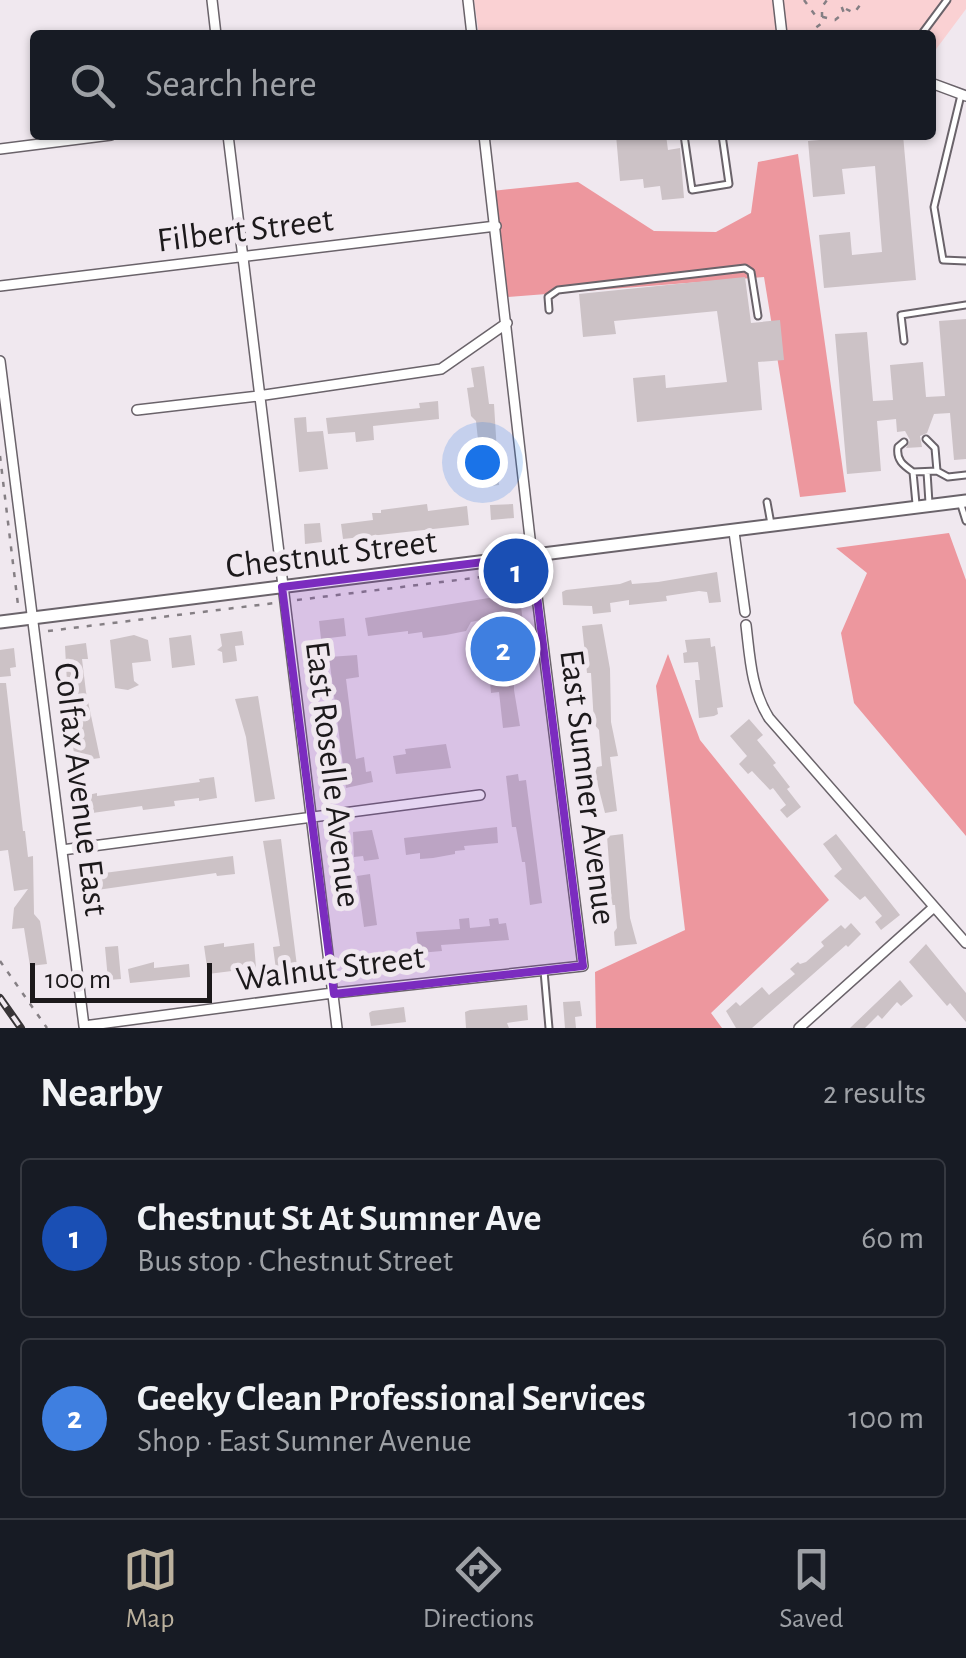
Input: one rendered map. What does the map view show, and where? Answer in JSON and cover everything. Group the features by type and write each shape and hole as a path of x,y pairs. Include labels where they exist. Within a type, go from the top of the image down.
{"street":[{"path":"212,0 215,30"},
{"path":"468,0 471,30"},
{"path":"778,0 781,30"},
{"path":"936,86 964,96"},
{"path":"0,149 71,140"},
{"name":"East Roselle Avenue","path":"229,140 338,1028"},
{"name":"East Sumner Avenue","path":"485,140 583,966"},
{"name":"Filbert Street","path":"0,286 496,226"},
{"path":"137,410 441,369 507,324"},
{"name":"Colfax Avenue East","path":"0,361 4,426 84,1026"},
{"name":"Chestnut Street","path":"0,622 963,502"},
{"path":"734,532 745,612"},
{"path":"746,625 753,683 764,709 966,943"},
{"path":"62,850 480,795"},
{"path":"799,1028 934,907"},
{"name":"Walnut Street","path":"84,1026 583,966"}],"lane":[{"path":"925,30 948,0"},
{"path":"964,96 934,207 944,261 966,261"},
{"path":"685,140 692,190 728,184 723,140"},
{"path":"549,310 548,297 558,290 745,268 751,272 758,316"},
{"path":"904,340 901,314 966,305"},
{"path":"926,439 935,448 936,471"},
{"path":"904,442 897,455 900,463 913,472 936,471 948,477 966,475"},
{"path":"913,472 923,507"},
{"path":"923,507 927,472"},
{"path":"767,502 772,527"},
{"path":"963,502 966,521"},
{"path":"544,970 550,1028"}],"path":[{"path":"804,0 811,11 824,19 838,20 844,8"},
{"path":"824,19 822,7 827,0"},
{"path":"839,0 854,13 864,0"},
{"path":"812,30 824,19"},
{"path":"0,456 18,605"},
{"path":"297,600 526,572"},
{"path":"48,631 276,603"},
{"path":"0,961 47,1028"}],"highlighted area":[{"path":"532,556 583,966 334,994 282,587"}],"shaded area":[{"path":"474,0 966,0 966,9 936,49 936,30 478,30"},
{"path":"798,154 846,492 800,497 764,277 507,297 492,191 578,182 654,231 716,232 751,213 758,162"},
{"path":"949,533 966,580 966,836 854,703 841,633 867,573 836,548"},
{"path":"668,654 700,740 829,900 711,1013 722,1028 596,1028 595,972 685,930 656,686"}],"building":[{"path":"616,140 667,140 668,150 680,148 684,198 662,200 660,186 644,188 643,179 620,181"},
{"path":"903,140 916,280 824,288 819,235 850,232 852,255 882,252 875,166 842,169 845,194 813,197 808,141"},
{"path":"745,277 751,323 780,320 784,360 758,362 762,410 637,422 633,378 665,375 666,388 727,382 717,311 614,321 616,334 583,337 579,294"},
{"path":"966,319 966,459 954,460 950,413 934,414 927,433 920,436 922,447 906,448 910,440 905,431 897,432 896,419 877,421 881,471 847,474 835,334 867,332 873,401 893,400 890,365 923,362 926,397 945,396 939,321"},
{"path":"484,366 489,404 494,404 499,485 483,487 476,421 471,416 467,388 474,387 471,368"},
{"path":"438,401 439,419 373,426 374,440 356,442 355,432 328,434 326,418 420,408 419,403"},
{"path":"306,417 307,432 323,431 328,469 299,472 294,418"},
{"path":"427,504 428,511 467,506 469,525 343,539 341,524 373,520 372,513 381,510"},
{"path":"513,504 514,518 491,520 490,505"},
{"path":"320,523 322,542 305,544 304,524"},
{"path":"717,572 721,602 709,603 707,592 699,591 666,596 667,601 610,603 611,612 593,614 592,606 563,605 562,592 566,590"},
{"path":"495,597 495,601 520,599 523,622 508,624 520,726 503,728 499,692 491,693 490,682 496,681 495,675 499,674 491,618 471,622 466,631 446,635 423,638 422,632 408,631 368,636 365,618"},
{"path":"344,618 346,636 321,639 319,621"},
{"path":"602,624 618,756 610,757 617,811 605,813 595,774 597,767 602,766 599,730 594,724 591,673 587,673 582,626"},
{"path":"242,631 244,645 235,646 237,661 223,663 222,652 217,650 222,646 220,634"},
{"path":"134,635 148,640 151,661 132,663 134,681 139,685 128,690 115,688 110,640"},
{"path":"191,635 195,665 172,668 169,638"},
{"path":"710,638 711,647 715,646 723,707 717,708 718,714 714,716 699,718 695,680 700,680 698,662 684,663 683,653 687,652 685,640"},
{"path":"86,643 88,659 82,659 86,692 100,758 79,761 69,720 65,646"},
{"path":"14,648 16,667 10,668 11,676 0,677 0,650"},
{"path":"357,655 359,677 346,679 356,759 364,757 366,772 371,771 373,782 346,788 329,657"},
{"path":"0,683 6,683 23,831 28,857 33,856 34,914 40,921 47,964 30,966 24,928 12,929 14,908 28,889 14,891 8,850 0,851"},
{"path":"258,696 275,799 255,802 246,737 235,699"},
{"path":"749,719 763,735 757,740 776,763 773,765 801,807 787,818 780,810 786,805 773,788 770,790 739,764 747,756 730,736"},
{"path":"446,744 451,768 396,774 393,756 406,754 405,749"},
{"path":"518,774 519,781 526,780 542,903 530,905 525,862 516,827 512,827 506,776"},
{"path":"214,777 217,798 78,815 75,788 87,786 88,795 97,796"},
{"path":"497,827 498,843 464,846 465,850 455,854 433,858 420,859 420,853 406,855 404,838"},
{"path":"372,830 379,859 364,861 363,856 354,857 353,832"},
{"path":"623,834 630,918 637,944 615,946 617,928 607,836"},
{"path":"836,834 900,915 881,930 875,922 882,916 865,896 860,900 834,876 842,869 823,844"},
{"path":"281,839 298,974 277,977 273,947 280,946 263,841"},
{"path":"233,856 235,874 216,873 90,891 89,875"},
{"path":"370,874 377,925 364,927 357,876"},
{"path":"469,918 470,928 490,926 489,919 498,918 499,924 506,923 509,940 441,945 442,951 419,953 416,932 460,929 459,919"},
{"path":"851,923 861,934 848,947 752,1028 736,1028 726,1011 736,1002 740,1006 762,987 769,995 795,974 790,969 798,962 806,962 841,925 845,929"},
{"path":"224,943 224,947 254,943 256,968 208,974 204,946"},
{"path":"926,944 966,993 966,1022 909,962"},
{"path":"118,946 121,979 108,980 105,947"},
{"path":"154,962 154,968 189,964 190,977 130,983 128,969"},
{"path":"900,980 913,996 901,1006 897,1002 882,1019 878,1015 865,1028 850,1028"},
{"path":"580,1001 582,1016 575,1017 576,1028 565,1028 563,1002"},
{"path":"527,1005 528,1020 507,1023 509,1028 466,1028 465,1012 470,1010"},
{"path":"404,1007 406,1022 371,1026 372,1011"}],"railway":[{"path":"0,998 21,1028"}],"place":[{"name":"Chestnut St At Sumner Ave","path":"516,571"},
{"name":"Geeky Clean Professional Services","path":"503,649"}]}
